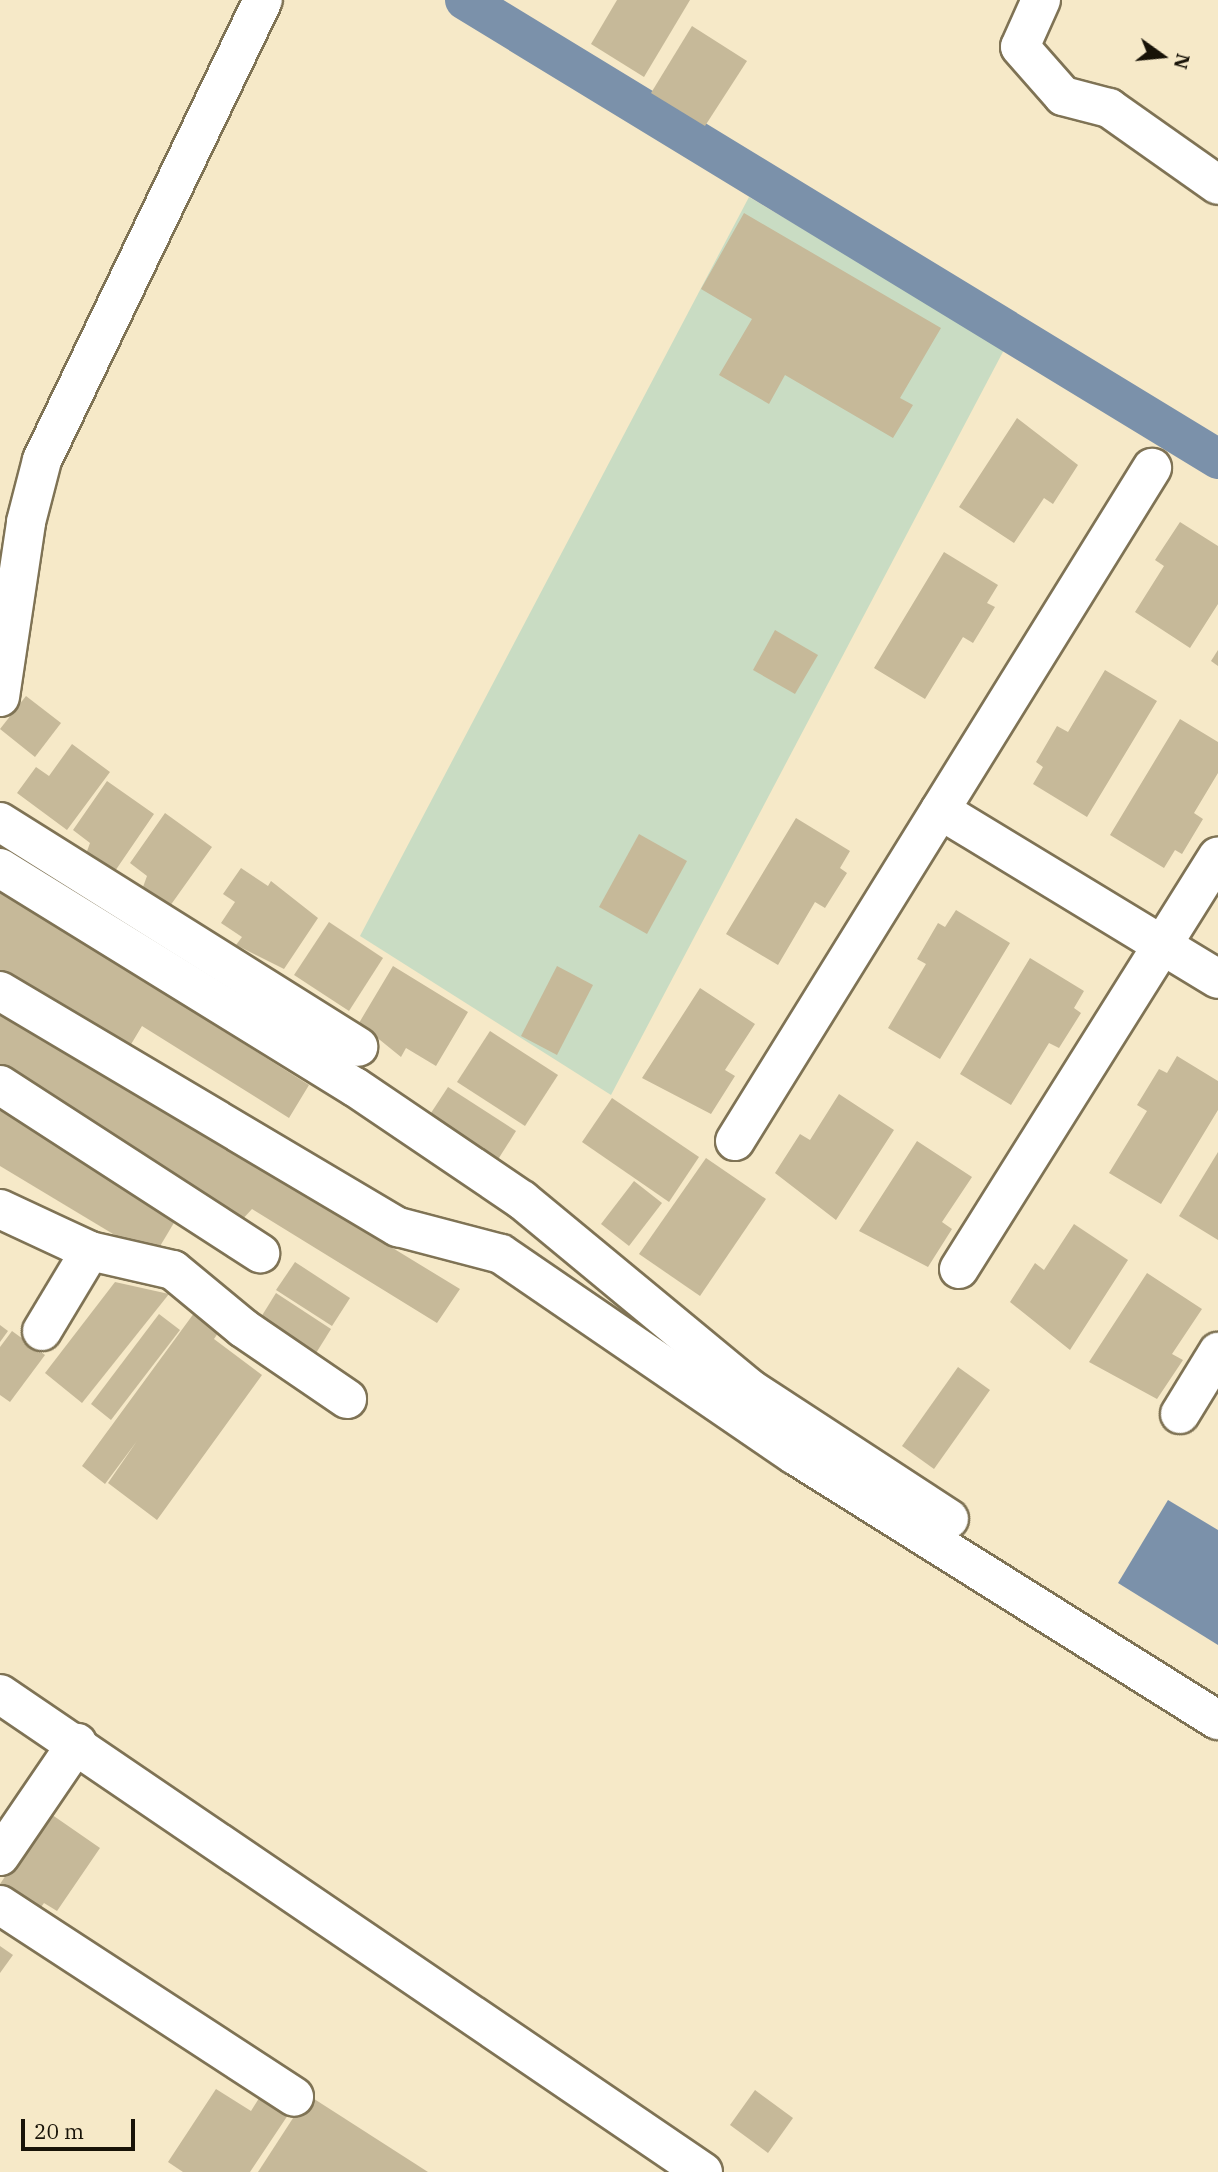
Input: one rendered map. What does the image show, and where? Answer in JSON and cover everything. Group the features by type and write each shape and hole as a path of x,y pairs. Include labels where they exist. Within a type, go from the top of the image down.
{"street":[{"path":"0,697 26,522 59,416 263,0"},
{"path":"1041,0 1020,47 1063,96 1109,108 1218,185"},
{"path":"735,1141 1152,468"},
{"path":"940,810 1218,979"},
{"path":"0,822 358,1047"},
{"path":"959,1269 1218,856"},
{"path":"0,868 355,1087 522,1200 749,1388 949,1519"},
{"path":"0,991 397,1227 501,1254 795,1455 1218,1720"},
{"path":"0,1085 260,1253"},
{"path":"173,1270 209,1222"},
{"path":"6,1223 90,1251 173,1270 243,1328 347,1399"},
{"path":"42,1331 90,1251"},
{"path":"1180,1414 1218,1352"},
{"path":"0,1695 77,1743 704,2172"},
{"path":"0,1856 77,1743"},
{"path":"0,1905 294,2097"}],"green space":[{"path":"749,197 1005,348 611,1095 360,936"}],"water":[{"path":"1168,1500 1218,1530 1218,1645 1118,1583"}],"building":[{"path":"617,0 690,0 644,77 591,44"},
{"path":"692,26 747,61 705,126 651,93"},
{"path":"744,213 941,328 900,398 913,405 893,438 785,375 769,404 719,375 752,319 701,289"},
{"path":"1017,418 1078,465 1053,504 1044,498 1014,543 959,507"},
{"path":"1180,522 1218,546 1218,604 1190,648 1135,612 1164,566 1155,560"},
{"path":"944,552 998,585 987,603 995,607 973,643 963,637 925,699 874,668"},
{"path":"775,630 818,655 795,694 753,670"},
{"path":"1218,650 1218,666 1211,661"},
{"path":"1105,670 1157,701 1087,817 1033,784 1043,767 1036,762 1057,726 1068,732"},
{"path":"26,696 61,723 35,757 0,729"},
{"path":"1180,719 1218,742 1218,773 1194,813 1203,819 1182,854 1175,850 1164,868 1110,835"},
{"path":"72,744 110,772 67,830 17,793 36,767 49,776"},
{"path":"107,781 154,814 113,874 86,854 90,843 73,830"},
{"path":"165,813 212,847 170,906 143,887 147,876 130,863"},
{"path":"796,818 850,851 840,868 847,873 825,908 815,902 778,965 726,934"},
{"path":"639,834 687,861 647,934 599,907"},
{"path":"241,868 268,886 271,881 318,918 284,969 236,945 242,937 221,923 235,902 223,894"},
{"path":"0,890 309,1085 289,1118 142,1026 124,1056 0,977"},
{"path":"956,910 1010,943 940,1059 888,1028 926,964 917,959 938,923 945,927"},
{"path":"329,922 383,958 349,1011 294,975"},
{"path":"1030,958 1084,991 1074,1008 1081,1013 1059,1048 1049,1043 1011,1105 960,1074"},
{"path":"393,966 468,1012 436,1066 406,1048 401,1057 359,1023"},
{"path":"557,966 593,985 557,1055 521,1036"},
{"path":"700,988 755,1024 725,1070 735,1076 711,1114 642,1078"},
{"path":"0,1009 460,1289 437,1323 252,1209 240,1222 0,1070"},
{"path":"490,1031 558,1075 525,1126 457,1082"},
{"path":"1177,1056 1218,1081 1218,1110 1161,1204 1109,1173 1147,1111 1137,1105 1159,1069 1167,1073"},
{"path":"448,1087 516,1131 497,1161 429,1116"},
{"path":"839,1094 894,1130 836,1220 775,1173 800,1134 810,1140"},
{"path":"612,1098 699,1157 669,1202 582,1142"},
{"path":"0,1110 178,1216 153,1258 0,1166"},
{"path":"917,1141 972,1177 942,1222 952,1229 928,1267 859,1231"},
{"path":"1218,1152 1218,1240 1179,1216"},
{"path":"706,1158 766,1199 700,1296 639,1254"},
{"path":"634,1181 662,1203 629,1246 601,1224"},
{"path":"1074,1224 1128,1260 1070,1350 1010,1302 1035,1263 1044,1270"},
{"path":"295,1262 350,1298 332,1326 276,1290"},
{"path":"1147,1273 1202,1309 1172,1354 1183,1360 1157,1399 1089,1362"},
{"path":"115,1282 169,1294 82,1403 45,1373"},
{"path":"276,1293 331,1329 313,1358 258,1322"},
{"path":"200,1305 224,1324 214,1339 262,1375 157,1520 108,1483 137,1441 105,1484 82,1466"},
{"path":"159,1314 180,1330 111,1420 91,1404"},
{"path":"0,1325 8,1331 0,1342"},
{"path":"12,1331 45,1355 10,1402 0,1395 0,1347"},
{"path":"958,1367 990,1390 934,1469 902,1446"},
{"path":"48,1812 100,1848 57,1911 44,1903 36,1914 0,1884"},
{"path":"0,1946 13,1955 0,1973"},
{"path":"266,2087 294,2106 250,2172 183,2172 168,2162 216,2089 251,2111"},
{"path":"755,2090 793,2118 768,2153 730,2125"},
{"path":"308,2095 428,2172 258,2172"}],"waterway":[{"path":"465,0 1218,459"}]}
